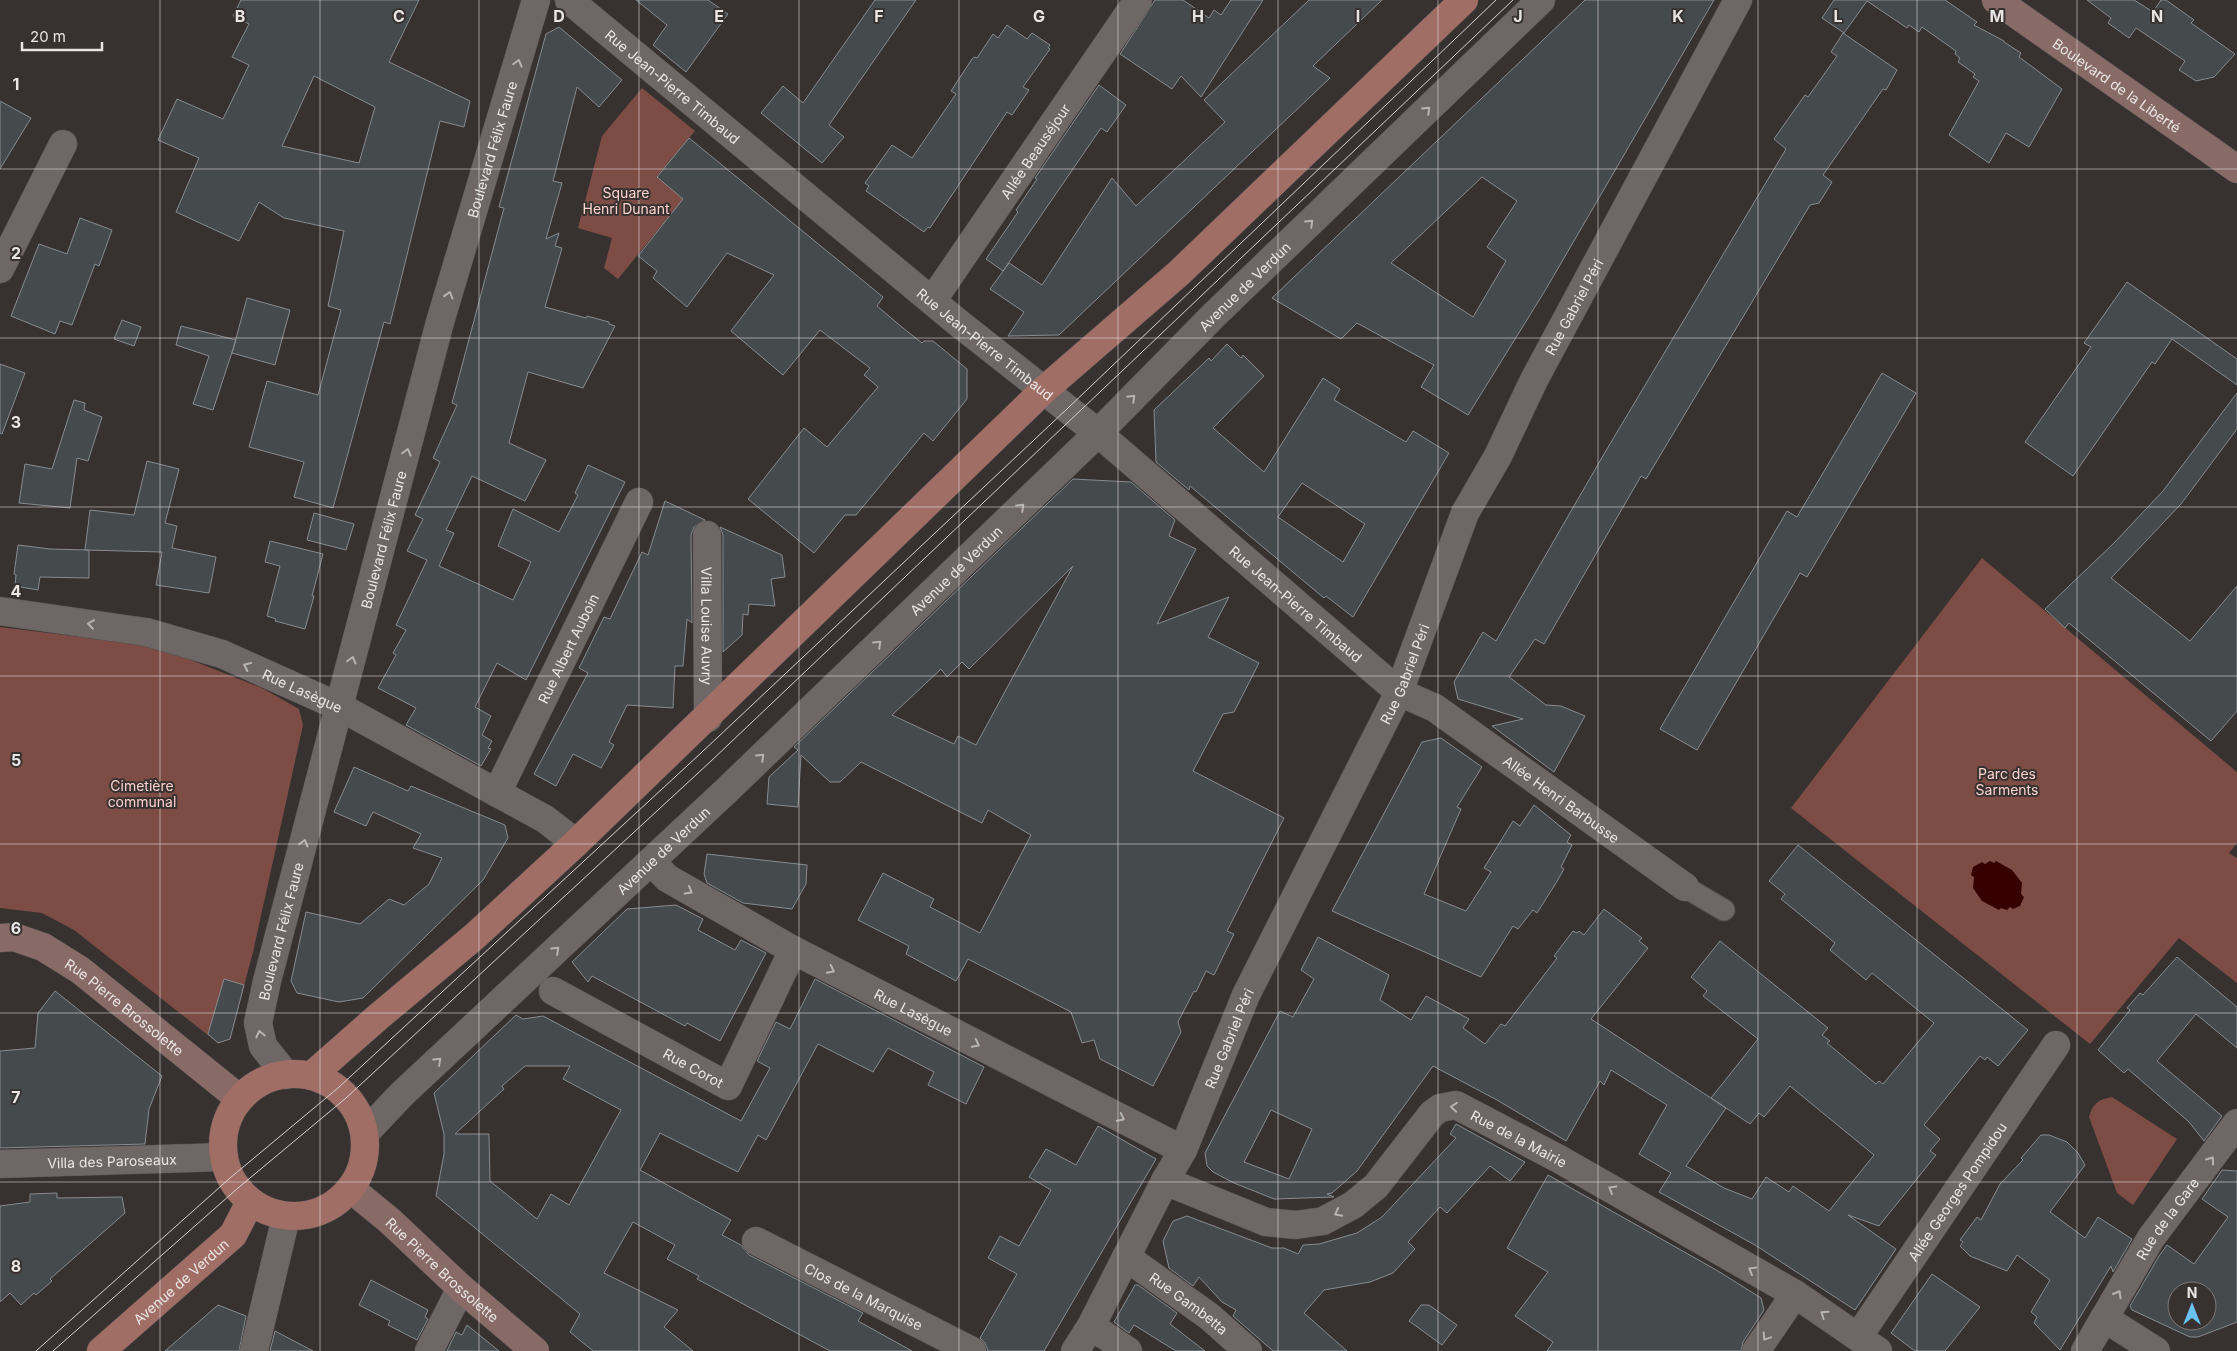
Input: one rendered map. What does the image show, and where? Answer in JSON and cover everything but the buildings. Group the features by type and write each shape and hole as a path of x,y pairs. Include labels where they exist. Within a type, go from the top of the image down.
{"main road":[{"path":"299,1075 378,1018 475,936 576,843 708,718 1045,390 1179,273 1464,0"},
{"name":"Boulevard de la Liberté","path":"1996,0 2237,169"},
{"name":"Rue Pierre Brossolette","path":"0,938 14,938 43,947 80,970 240,1099"},
{"path":"299,1075 338,1088 357,1111 365,1134 366,1153 361,1172 351,1190 333,1206 310,1215 286,1216 267,1212 250,1202 230,1178 224,1157 223,1138 228,1118 240,1099 253,1087 268,1079 299,1075"},
{"name":"Rue Pierre Brossolette","path":"351,1190 390,1220 461,1288 535,1351"},
{"name":"Avenue de Verdun","path":"101,1351 233,1235 250,1202"}],"street":[{"name":"Boulevard Félix Faure","path":"299,1075 263,1046 258,1023 266,982 440,322 536,0"},
{"name":"Rue Jean-Pierre Timbaud","path":"570,0 932,301 1098,433 1398,692"},
{"name":"Allée Beauséjour","path":"932,301 1138,0"},
{"name":"Avenue de Verdun","path":"365,1134 402,1094 651,862 1098,433 1213,316 1541,0"},
{"name":"Rue Gabriel Péri","path":"1075,1351 1091,1326 1165,1180 1183,1150 1246,995 1398,692 1466,514 1498,456 1544,362 1738,0"},
{"path":"0,269 63,144"},
{"name":"Rue Albert Auboin","path":"497,794 639,502"},
{"name":"Villa Louise Auvry","path":"707,535 708,718"},
{"name":"Rue Lasègue","path":"0,610 146,632 222,654 340,707 545,819 576,843"},
{"name":"Allée Henri Barbusse","path":"1398,692 1435,708 1685,887 1724,910"},
{"name":"Rue Lasègue","path":"651,862 667,878 793,950 1183,1150"},
{"name":"Rue Corot","path":"553,991 728,1086 793,950"},
{"name":"Allée Georges Pompidou","path":"1868,1344 2056,1044"},
{"name":"Rue de la Mairie","path":"1165,1180 1266,1222 1296,1225 1322,1220 1353,1204 1376,1186 1429,1118 1440,1108 1456,1105 1567,1164 1795,1294 1868,1344"},
{"name":"Rue de la Gare","path":"2085,1351 2151,1238 2237,1123"},
{"name":"Villa des Paroseaux","path":"0,1164 224,1157"},
{"path":"254,1351 286,1216"},
{"name":"Clos de la Marquise","path":"756,1241 972,1351"},
{"name":"Rue Gambetta","path":"1126,1257 1210,1317 1248,1351"},
{"path":"429,1351 461,1288"},
{"path":"1756,1351 1795,1294"},
{"path":"2104,1318 2156,1351"},
{"path":"1091,1326 1128,1351"}],"green space":[{"name":"Square Henri Dunant","path":"642,88 695,131 657,176 683,199 618,279 604,268 612,238 578,228 602,136"},
{"name":"Parc des Sarments","path":"1982,558 2237,772 2237,843 2229,853 2237,858 2237,983 2179,938 2090,1044 1791,808"},
{"name":"Cimetière communal","path":"0,627 138,644 186,658 262,688 299,709 303,725 253,952 230,1039 218,1043 74,930 42,913 0,908"},
{"path":"2112,1097 2177,1139 2133,1205 2117,1193 2089,1117 2097,1103"}],"shaded area":[{"path":"1990,861 1994,863 1996,861 2012,870 2022,883 2021,894 2024,897 2020,906 2013,909 2010,907 2007,910 2001,908 1999,910 1982,901 1973,888 1974,877 1971,875 1973,867 1982,862 1985,864"}],"tram line":[{"path":"36,1351 230,1178 338,1088 701,753 1068,408 1496,0"},
{"path":"53,1351 238,1188 346,1098 710,762 1513,0"}]}
